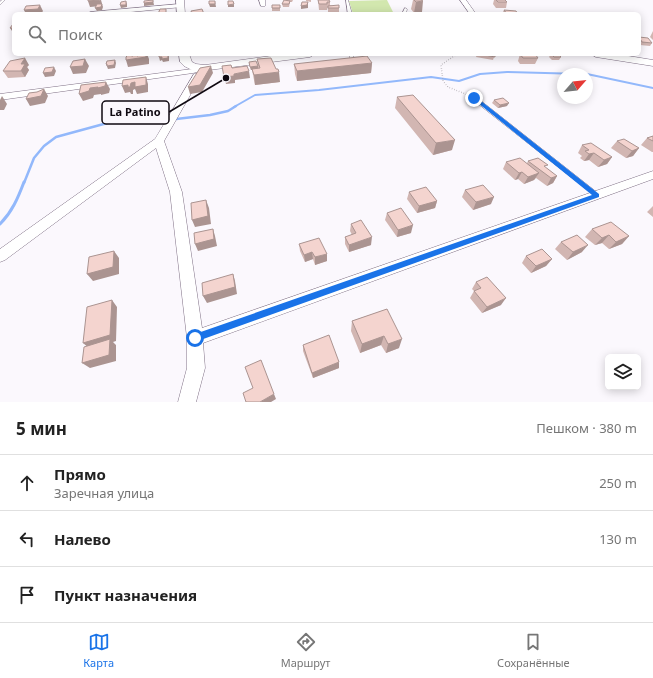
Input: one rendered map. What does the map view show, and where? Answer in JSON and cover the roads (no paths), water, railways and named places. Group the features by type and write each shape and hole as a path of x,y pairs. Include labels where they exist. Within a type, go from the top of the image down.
{"street":[{"path":"463,0 472,12"},
{"path":"116,12 180,7"},
{"path":"184,56 187,65 202,68 224,67 297,56"},
{"path":"609,56 653,63"},
{"path":"0,96 193,71 202,68"},
{"path":"0,256 162,135 202,68"},
{"path":"162,135 176,192 195,338 196,368 187,402"},
{"path":"195,338 653,176"}],"lane":[{"path":"0,4 4,0"},
{"path":"347,0 350,12"},
{"path":"338,65 349,62 352,56"},
{"path":"474,98 597,195"}],"waterway":[{"path":"234,107 255,95 319,90 431,77 459,81 480,74 507,72 557,73"},
{"path":"593,75 653,88"},
{"path":"24,183 34,158 44,146 56,137 111,122 130,120 151,122 210,115 228,111 236,106"},
{"path":"0,224 8,215 24,182"}],"place":[{"name":"La Patino","path":"226,78"}]}
